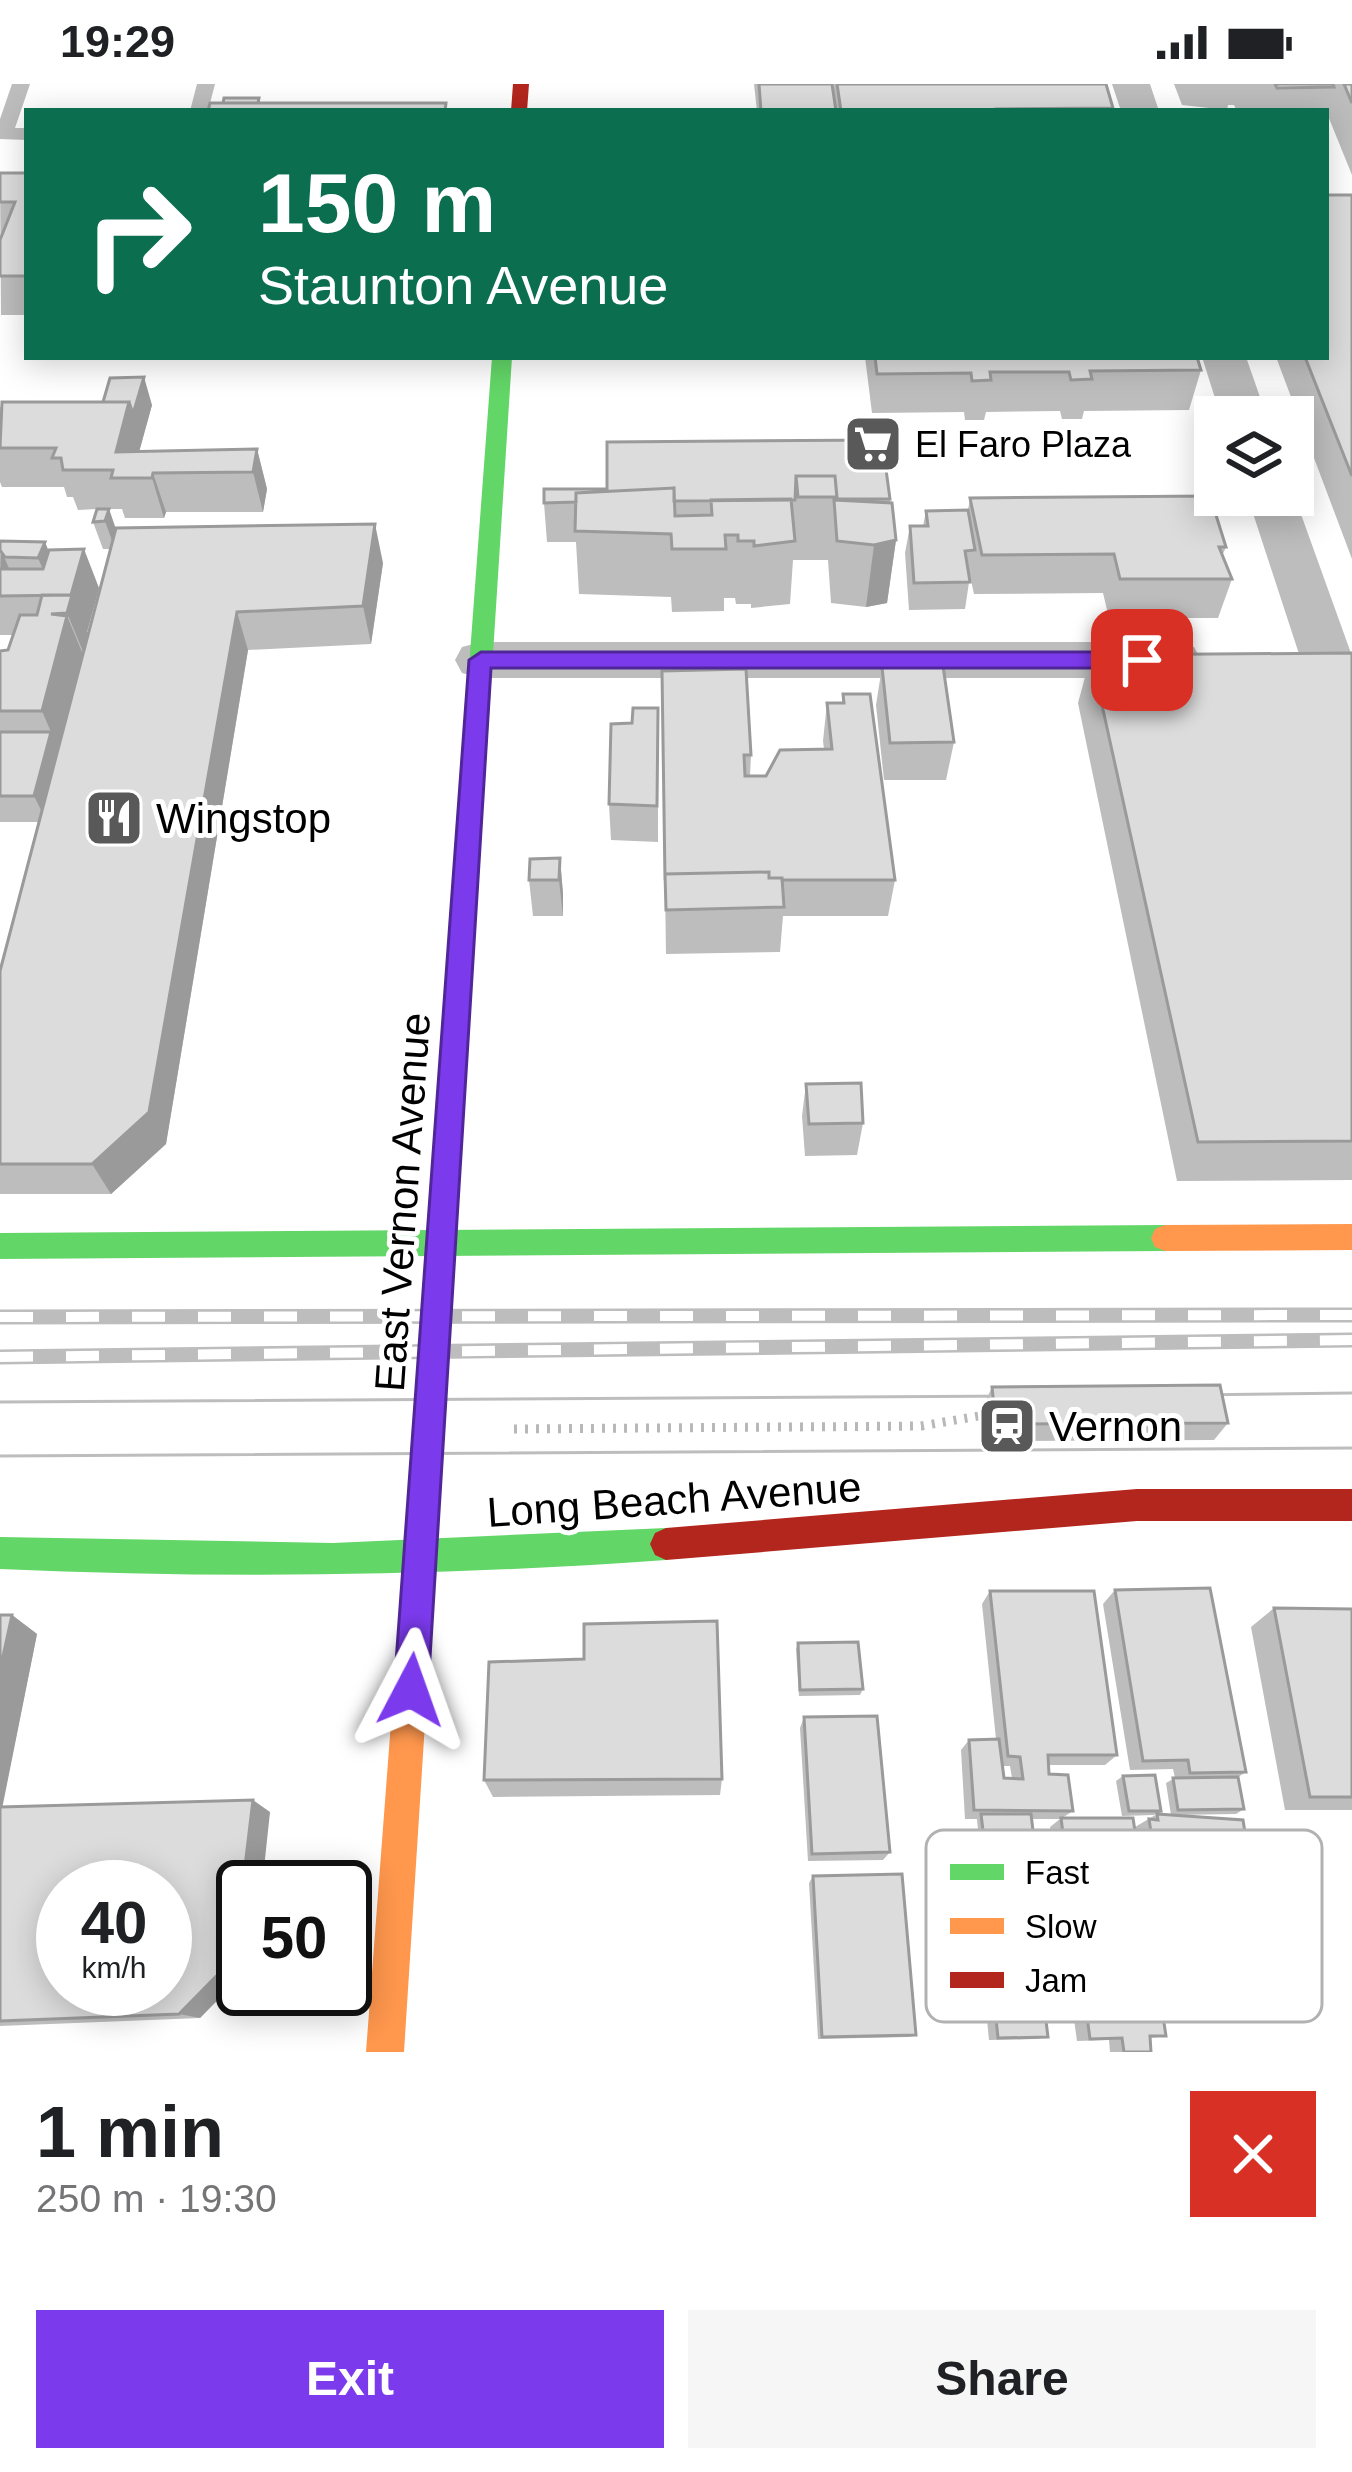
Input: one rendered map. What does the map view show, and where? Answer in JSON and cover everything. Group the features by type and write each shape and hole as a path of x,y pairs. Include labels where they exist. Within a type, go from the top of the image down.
{"main road":[{"name":"East Vernon Avenue","path":"385,2052 502,360"},
{"path":"0,1246 1352,1238"},
{"name":"Long Beach Avenue","path":"0,1553 123,1558 422,1552 522,1556 1137,1505 1352,1505"}],"street":[{"path":"1225,360 1237,396"},
{"path":"481,660 1298,660 1274,516"}],"lane":[{"path":"2,134 21,84"}],"path":[{"path":"514,1429 922,1426 985,1415"}],"building":[{"path":"759,84 832,84 836,108 761,108"},
{"path":"837,84 1106,84 1113,108 841,108"},
{"path":"1275,84 1333,84 1334,87 1277,88"},
{"path":"224,98 259,98 258,103 223,103"},
{"path":"210,103 446,103 445,108 209,108"},
{"path":"0,173 24,173 24,276 0,276 0,240 15,202 0,202"},
{"path":"1329,195 1352,195 1352,476 1306,360 1329,360"},
{"path":"875,360 1198,360 1201,370 1090,371 1092,379 1071,380 1069,372 990,372 991,380 972,381 971,373 877,374"},
{"path":"144,377 133,414 129,402 103,402 110,378"},
{"path":"2,402 129,402 116,452 257,449 253,472 111,478 113,470 63,470 61,458 52,458 56,448 0,448"},
{"path":"882,440 890,499 837,499 835,476 796,476 795,500 674,501 674,488 576,493 576,502 544,503 544,489 607,489 607,442"},
{"path":"796,476 835,476 837,497 798,497"},
{"path":"674,488 675,516 712,515 711,500 791,499 795,541 754,546 754,541 725,535 726,549 672,549 671,534 575,531 576,493"},
{"path":"1194,496 1194,516 1216,516 1226,547 1219,547 1232,579 1120,579 1114,554 982,555 970,498"},
{"path":"834,500 892,503 896,540 874,545 837,541"},
{"path":"97,509 109,509 105,521 93,522"},
{"path":"968,510 975,550 965,551 970,582 914,583 910,526 928,526 926,511"},
{"path":"375,524 363,606 237,612 149,1112 92,1164 0,1164 0,971 116,528"},
{"path":"0,541 45,542 38,558 5,557"},
{"path":"84,549 71,595 0,596 0,569 43,569 49,550"},
{"path":"42,595 72,595 67,613 51,614 67,616 42,711 0,711 0,651 8,650 20,615 37,615"},
{"path":"1352,653 1352,1141 1198,1142 1091,655"},
{"path":"943,666 954,742 890,743 882,667"},
{"path":"746,669 751,755 744,755 745,776 766,776 780,750 832,749 827,703 844,703 843,694 870,694 895,880 782,880 769,878 769,872 665,874 665,880 662,671"},
{"path":"633,708 658,708 657,806 609,804 611,724 632,723"},
{"path":"0,732 51,732 34,796 0,796"},
{"path":"560,858 559,880 529,880 530,859"},
{"path":"769,872 769,878 782,878 784,907 666,910 665,874"},
{"path":"861,1083 863,1123 809,1124 806,1084"},
{"path":"1220,1385 1228,1423 996,1424 992,1387"},
{"path":"1210,1588 1246,1772 1190,1773 1188,1760 1143,1761 1115,1590"},
{"path":"990,1591 1094,1591 1117,1755 1048,1755 1049,1774 1068,1775 1073,1811 974,1810 969,1740 999,1739 1004,1778 1023,1779 1020,1757 1008,1756"},
{"path":"1274,1608 1352,1609 1352,1797 1310,1797"},
{"path":"0,1615 12,1615 0,1670"},
{"path":"717,1621 722,1779 484,1780 489,1662 584,1659 584,1624"},
{"path":"858,1642 863,1689 800,1690 798,1643"},
{"path":"877,1716 890,1852 812,1854 804,1717"},
{"path":"1155,1775 1161,1811 1129,1811 1123,1776"},
{"path":"1238,1777 1244,1809 1178,1810 1173,1778"},
{"path":"253,1800 246,1860 216,1860 216,1976 192,2001 192,1860 36,1860 36,2016 128,2016 0,2021 0,1807"},
{"path":"981,1814 1031,1814 1033,1830 983,1830"},
{"path":"1157,1814 1243,1820 1245,1830 1151,1830 1149,1819 1158,1820"},
{"path":"1061,1818 1133,1818 1135,1830 1063,1830"},
{"path":"902,1874 916,2035 822,2037 813,1876"},
{"path":"996,2022 1046,2022 1048,2037 998,2038"},
{"path":"1088,2022 1164,2022 1166,2036 1150,2036 1151,2052 1124,2052 1122,2038 1090,2039"}],"tram line":[{"path":"1190,1395 1352,1393"},
{"path":"0,1402 1022,1396"},
{"path":"0,1456 1352,1448"}],"railway":[{"path":"0,1317 1352,1315"},
{"path":"0,1357 1352,1340"}],"traffic: fast":[{"path":"461,951 502,360"},
{"path":"0,1246 1165,1238"},
{"path":"0,1553 333,1559 666,1544"}],"traffic: slow":[{"path":"1165,1238 1352,1237"},
{"path":"385,2052 420,1551"}],"traffic: jam":[{"path":"519,108 521,84"},
{"path":"420,1551 461,951"},
{"path":"666,1544 1137,1505 1352,1505"}],"place":[{"name":"El Faro Plaza","path":"873,444"},
{"name":"Wingstop","path":"114,818"},
{"name":"Vernon","path":"1007,1426"}],"route":[{"path":"411,1690 481,660 1142,660"}]}
